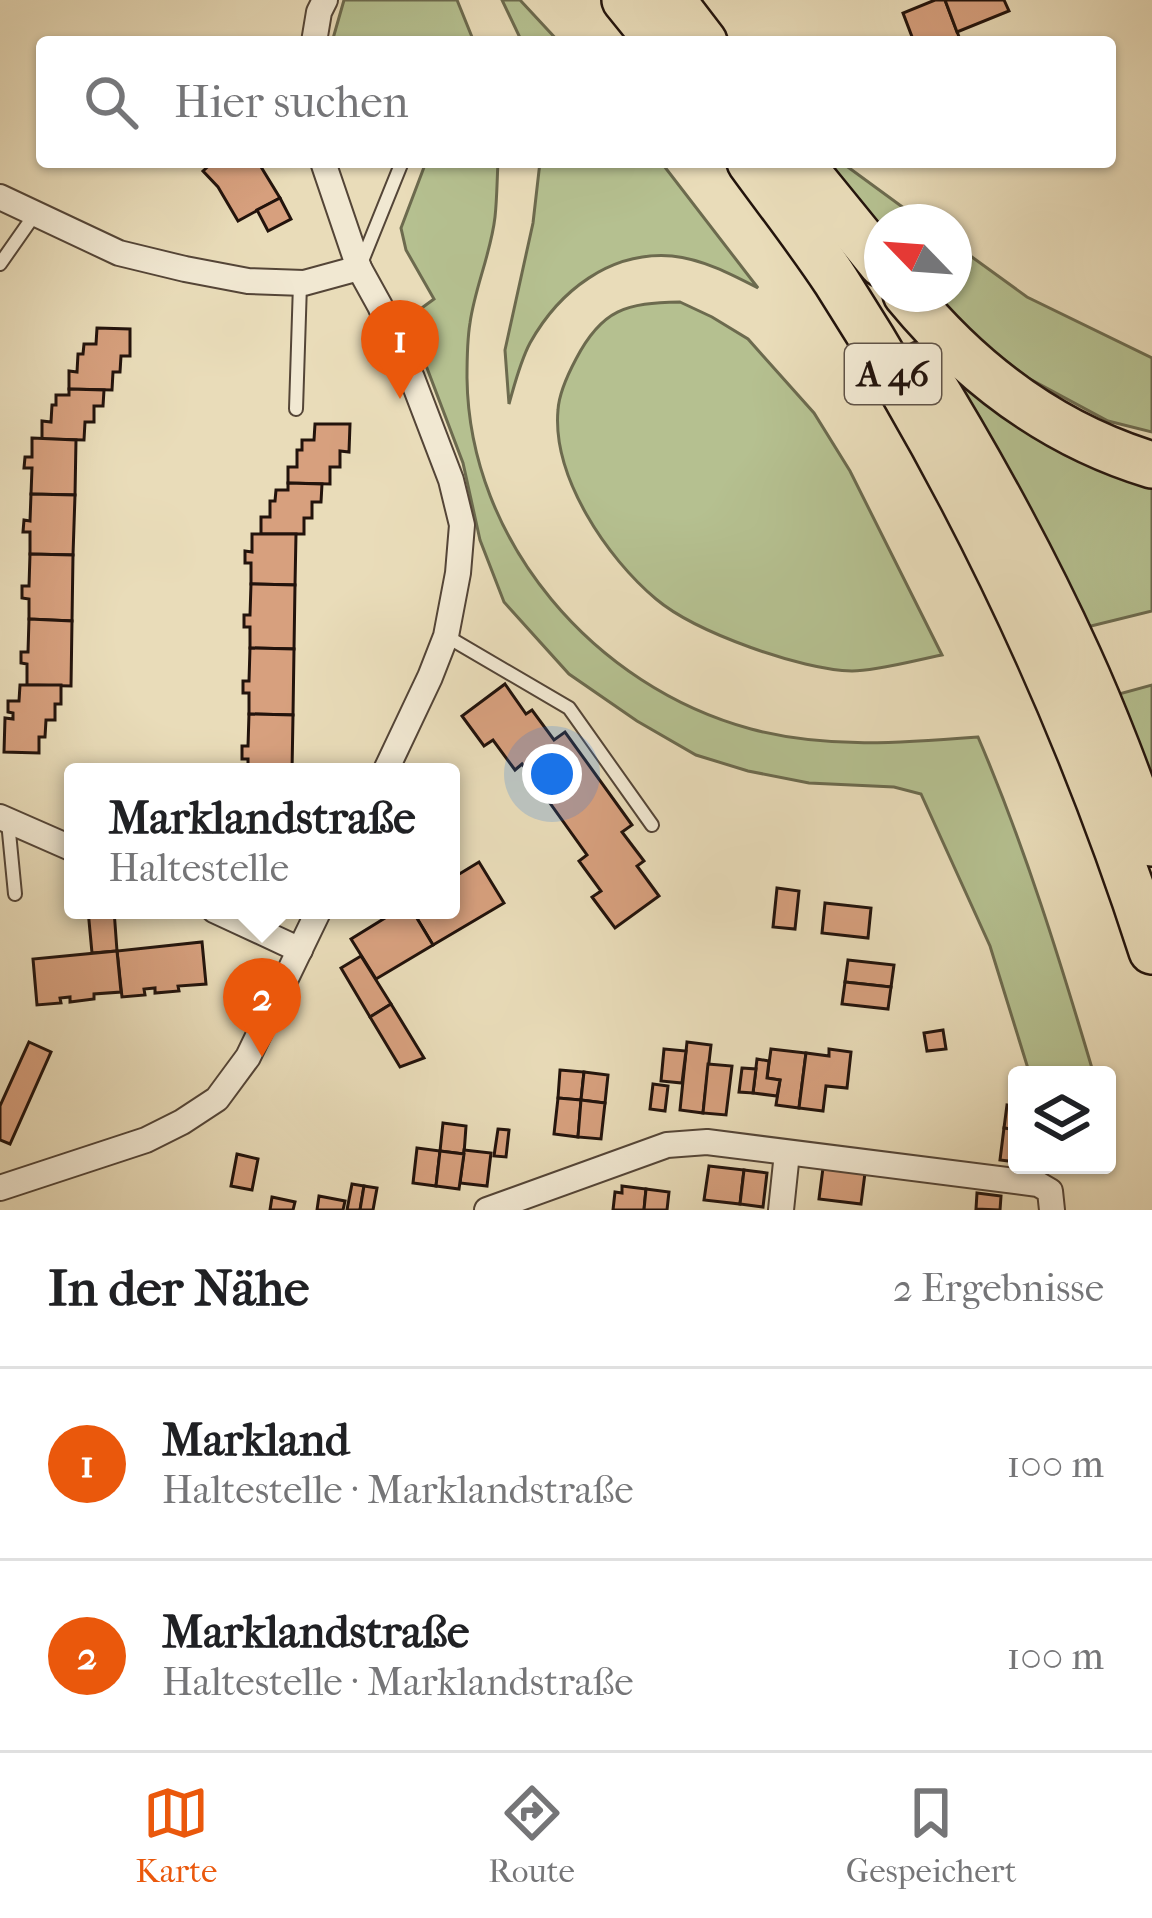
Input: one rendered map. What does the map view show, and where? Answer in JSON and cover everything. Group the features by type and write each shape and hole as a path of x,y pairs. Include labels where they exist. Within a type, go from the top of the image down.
{"highway":[{"path":"625,0 653,36"},
{"path":"673,0 700,36"},
{"name":"A 46","path":"754,168 832,276 1031,596 1079,659 1123,862 1152,951"},
{"name":"A 46","path":"792,168 960,427 1006,510 1031,596"},
{"path":"804,168 864,242"},
{"path":"923,312 970,361 1029,409 1087,440 1152,465"},
{"name":"A 46","path":"1104,764 1152,843"}],"street":[{"path":"315,36 325,0"},
{"path":"325,168 359,268 396,342 452,480 462,525 446,636 389,763"},
{"path":"0,197 119,253 248,281 300,283 359,268"},
{"path":"4,819 64,845"},
{"path":"233,919 300,950"},
{"path":"0,1188 146,1140 217,1099 248,1057 315,919"},
{"path":"487,1210 667,1145 707,1142 1038,1184 1050,1191 1052,1210"},
{"path":"781,1210 788,1153"}],"lane":[{"path":"359,268 400,168"},
{"path":"0,265 35,214"},
{"path":"296,409 300,283"},
{"path":"446,636 568,708 652,825"},
{"path":"4,819 16,894"}],"green space":[{"path":"344,0 457,0 472,36 334,36"},
{"path":"502,0 520,0 553,36 519,36"},
{"path":"424,168 498,168 493,230 468,337 473,438 490,496 517,550 551,599 593,643 641,680 694,709 751,729 836,742 978,737 1041,904 1091,1066 1027,1066 990,946 921,794 894,787 809,783 696,755 569,674 504,602 480,540 463,463 408,318 434,299 406,250 401,228"},
{"path":"539,168 666,168 758,288 705,264 672,256 649,256 607,268 571,291 542,324 523,358 509,404 505,350 533,223"},
{"path":"834,168 849,168 898,204 864,204 864,211"},
{"path":"972,257 1027,297 1152,358 1152,432 1108,421 1028,378 942,312 972,312"},
{"path":"680,302 748,339 814,413 850,471 942,655 852,671 805,664 750,647 674,612 619,562 586,514 564,462 558,436 562,390 586,342 606,319 630,307"},
{"path":"931,348 1152,477 1152,611 1083,628"},
{"path":"1152,685 1152,815 1108,697"}],"building":[{"path":"945,0 959,36 912,36 903,13"},
{"path":"945,0 1004,0 1009,11 957,32"},
{"path":"262,168 280,198 238,221 203,171"},
{"path":"280,198 291,219 268,231 257,210"},
{"path":"97,328 130,329 130,356 121,356 120,372 113,372 112,390 69,389 69,371 77,372 84,344 96,344"},
{"path":"69,389 104,390 103,406 94,406 94,422 85,422 84,440 42,439 42,421 51,422 56,395 69,395"},
{"path":"315,424 350,424 349,452 340,451 340,467 330,467 330,484 288,483 288,467 297,467 302,440 314,440"},
{"path":"32,438 76,440 75,495 31,494 32,468 24,468 25,457 32,457"},
{"path":"288,483 322,484 321,502 312,502 312,518 304,518 304,534 261,534 261,517 270,517 270,501 275,501 276,490 288,490"},
{"path":"31,494 75,495 73,555 30,554 30,532 23,532 24,520 30,521"},
{"path":"252,534 296,534 295,585 251,584 251,563 245,563 245,551 252,552"},
{"path":"30,554 73,555 72,621 29,619 29,599 22,598 22,586 29,586"},
{"path":"251,584 295,585 294,649 250,648 250,627 244,627 244,615 250,615"},
{"path":"29,619 72,621 71,686 27,685 27,664 21,663 21,652 28,652"},
{"path":"250,648 294,649 293,715 249,714 249,693 243,693 243,681 249,681"},
{"path":"505,684 526,714 532,710 554,740 565,732 632,825 622,832 644,861 637,866 659,896 615,928 592,897 601,891 579,861 587,855 522,764 515,770 493,740 484,746 462,716"},
{"path":"20,685 61,685 61,704 55,704 55,720 46,720 39,753 4,752 5,718 13,719 8,701 19,701"},
{"path":"249,714 293,715 292,763 248,763 242,759 242,746 248,746"},
{"path":"479,862 504,903 433,945 417,919 460,919 460,874"},
{"path":"777,888 799,891 795,929 773,927"},
{"path":"825,903 871,908 868,938 822,933"},
{"path":"89,919 115,919 117,951 92,953"},
{"path":"383,919 417,919 433,945 376,979 351,939"},
{"path":"202,942 206,984 155,993 155,988 144,989 145,995 122,997 117,951"},
{"path":"117,951 121,992 37,1005 33,959"},
{"path":"361,956 391,1004 370,1017 341,968"},
{"path":"848,960 894,965 891,987 845,982"},
{"path":"845,982 891,987 888,1009 842,1004"},
{"path":"391,1004 424,1058 400,1067 370,1017"},
{"path":"943,1030 946,1049 927,1051 924,1033"},
{"path":"29,1042 51,1052 10,1144 0,1140 0,1106"},
{"path":"687,1042 711,1045 703,1113 680,1110"},
{"path":"664,1049 686,1051 682,1083 661,1081"},
{"path":"771,1049 806,1053 799,1108 776,1105 780,1080 767,1078"},
{"path":"829,1049 851,1052 847,1088 826,1086 823,1111 799,1108 806,1053 829,1056"},
{"path":"757,1059 769,1061 767,1078 780,1080 777,1096 753,1093"},
{"path":"708,1064 732,1066 726,1115 703,1113"},
{"path":"742,1068 756,1069 753,1093 739,1092"},
{"path":"560,1070 584,1072 581,1100 558,1098"},
{"path":"584,1072 608,1075 605,1103 581,1100"},
{"path":"653,1084 668,1086 665,1111 650,1109"},
{"path":"558,1098 581,1100 578,1137 554,1134"},
{"path":"581,1100 605,1103 601,1139 578,1137"},
{"path":"443,1123 466,1126 464,1154 440,1151"},
{"path":"1004,1128 1008,1129 1008,1161 1000,1160"},
{"path":"498,1129 509,1130 506,1157 494,1156"},
{"path":"417,1148 440,1151 436,1186 413,1183"},
{"path":"464,1150 491,1153 487,1186 460,1183"},
{"path":"440,1151 464,1154 459,1189 436,1186"},
{"path":"237,1154 258,1159 252,1190 231,1186"},
{"path":"709,1166 744,1170 740,1204 704,1200"},
{"path":"823,1168 865,1173 861,1204 819,1199"},
{"path":"744,1170 767,1173 763,1207 740,1204"},
{"path":"352,1184 364,1186 360,1210 347,1210"},
{"path":"364,1186 377,1188 373,1210 360,1210"},
{"path":"622,1186 646,1189 644,1210 613,1210 615,1192 622,1193"},
{"path":"646,1189 669,1192 667,1210 644,1210"},
{"path":"977,1193 1001,1196 1000,1210 976,1209"},
{"path":"319,1196 345,1201 343,1210 317,1210"},
{"path":"272,1197 295,1202 293,1210 270,1210"}],"place":[{"name":"Markland","path":"400,399"},
{"name":"Marklandstraße","path":"262,1057"}]}
